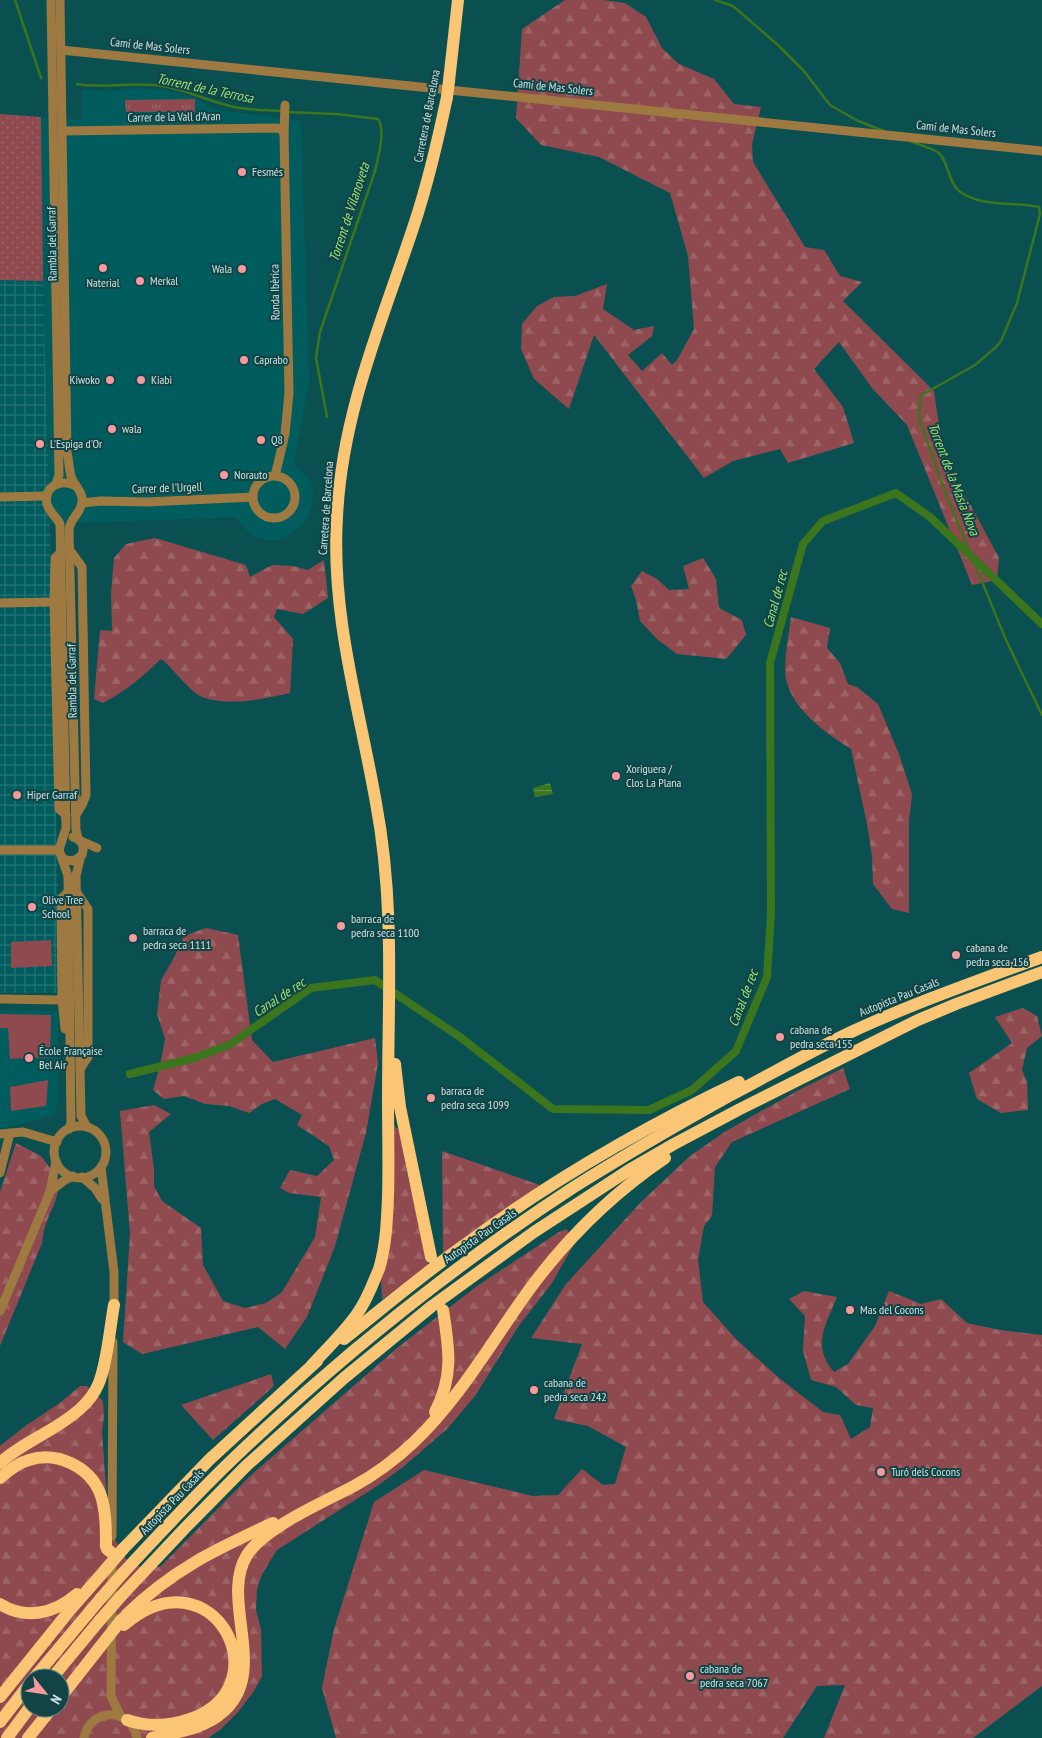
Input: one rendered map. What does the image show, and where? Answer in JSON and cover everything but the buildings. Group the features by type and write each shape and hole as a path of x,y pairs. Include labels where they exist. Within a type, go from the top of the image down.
{"highway":[{"name":"Carretera de Barcelona","path":"390,1029 388,886 377,804 343,635 336,556 337,515 342,462 351,414 421,203 439,133 449,81 458,0"},
{"name":"Autopista Pau Casals","path":"42,1668 123,1573 176,1515 234,1457 328,1372 424,1294 471,1259 574,1187 676,1126 794,1060 861,1028 950,991 1042,957"},
{"path":"60,1668 122,1595 246,1466 344,1378 432,1306 503,1254 583,1199 674,1144 740,1109 918,1020 1042,972"},
{"path":"390,1029 400,1107 431,1257"},
{"path":"312,1365 358,1312 371,1288 380,1265 387,1222 389,1174 388,1056 390,1029"},
{"path":"0,1697 117,1551 209,1460 312,1365 422,1276 556,1182 648,1128 770,1068 794,1060"},
{"path":"152,1738 180,1733 214,1718 228,1705 238,1689 244,1663 239,1593 240,1579 244,1560 263,1537 380,1470 414,1443 458,1392 546,1268 597,1212 644,1172 726,1121 740,1109"},
{"path":"0,1463 76,1413 89,1399 98,1385 103,1369 114,1305"},
{"path":"414,1443 436,1410 448,1378 449,1355 443,1310"},
{"path":"0,1478 13,1467 30,1460 48,1457 70,1463 79,1468 87,1474 100,1492 105,1516 107,1550 117,1551"},
{"path":"70,1685 100,1647 154,1589 199,1558 337,1495"},
{"path":"0,1604 22,1614 37,1614 52,1610 72,1598 102,1571"},
{"path":"123,1622 162,1603 175,1601 194,1605 213,1615 224,1628 233,1644 235,1662 228,1690 215,1705 201,1715 176,1723 158,1725 142,1724 124,1718"},
{"path":"0,1722 20,1696"},
{"path":"7,1738 22,1718"},
{"path":"28,1738 44,1718"}],"street":[{"name":"Rambla del Garraf","path":"51,0 57,76 59,475 56,484"},
{"name":"Rambla del Garraf","path":"57,76 61,50 60,0"},
{"name":"Camí de Mas Solers","path":"61,50 1042,150"},
{"name":"Rambla del Garraf","path":"57,86 62,131 68,452 71,477 82,495 80,509 70,522 70,549 82,567 86,795 82,805 71,815 63,841"},
{"name":"Ronda Ibèrica","path":"275,476 285,434 289,393 285,105"},
{"name":"Carrer de la Vall d'Aran","path":"62,131 276,128 281,129 284,133"},
{"path":"275,476 288,482 294,494 294,500 288,512 275,518 268,517 257,510 253,497 254,490 262,480 275,476"},
{"path":"0,497 47,496 49,490 56,484 67,482 76,486"},
{"name":"Rambla del Garraf","path":"47,496 48,507 60,524 71,815 79,840"},
{"name":"Carrer de l'Urgell","path":"82,503 253,497"},
{"path":"56,516 65,518 76,514"},
{"name":"Rambla del Garraf","path":"60,552 54,558 59,809 71,815"},
{"path":"0,603 54,602"},
{"path":"0,850 61,854 69,861 76,861 87,852 97,848 79,840 68,838 63,841 61,854 68,876 70,1125 57,1142 56,1160 50,1192 0,1311"},
{"path":"79,840 84,846 76,876 77,893 88,909 88,1057 80,1069 81,1116 87,1127"},
{"path":"67,892 61,899 62,1000 63,1028 69,1033"},
{"path":"0,999 62,1000"},
{"path":"70,1125 87,1127 98,1133 104,1142 106,1155 101,1167 102,1186 107,1208 114,1272 117,1551 111,1696 98,1717 87,1728 84,1738"},
{"path":"0,1134 23,1132 57,1142"},
{"path":"0,1173 10,1133"},
{"path":"56,1160 63,1170 73,1176 91,1175 101,1167"},
{"path":"50,1192 73,1176"},
{"path":"82,1177 95,1188 107,1208"},
{"path":"111,1696 124,1718 135,1731 137,1738"},
{"path":"98,1717 110,1714 124,1718"}],"shaded area":[{"path":"137,88 163,90 186,95 219,110 301,121 309,381 294,465 310,480 313,492 312,506 300,527 286,537 277,540 266,540 256,537 247,531 236,517 50,524 44,297 0,280 43,281 41,117 82,120 82,90 111,91"},
{"path":"0,280 43,281 60,993 0,993"},
{"path":"550,783 553,794 535,797 533,788"},
{"name":"École Française Bel Air","path":"0,1010 58,1011 58,1104 54,1115 0,1129"}],"green space":[{"path":"565,0 603,0 625,3 646,17 662,48 679,64 714,79 734,104 761,107 752,144 753,162 805,247 824,250 840,276 862,282 843,301 934,391 945,468 969,502 999,558 997,580 972,585 907,425 872,388 839,342 814,369 843,407 854,443 788,463 780,449 733,461 704,478 594,335 569,409 534,379 521,349 522,324 537,306 554,297 575,296 607,284 603,309 634,330 654,326 652,336 628,355 642,371 662,353 672,365 677,360 694,329 688,256 670,193 599,157 541,145 516,118 522,29"},
{"path":"195,99 195,112 126,112 125,100"},
{"path":"0,114 41,117 43,281 0,280"},
{"path":"155,538 246,565 250,577 272,565 293,566 308,570 324,560 328,598 303,614 277,609 274,617 293,639 290,693 237,702 205,698 192,690 161,659 134,683 112,698 103,703 94,699 100,630 112,631 111,593 114,558 126,544"},
{"path":"703,558 716,579 719,608 742,620 746,635 726,659 677,654 657,639 640,621 631,586 642,571 657,579 669,590 689,589 683,566"},
{"path":"791,617 830,628 827,648 840,663 848,684 857,687 878,704 899,754 912,794 909,821 909,913 892,909 873,884 872,856 867,824 851,749 832,736 804,712 791,693 787,683 785,669 786,651"},
{"path":"206,928 238,935 252,1040 273,1062 375,1038 378,1063 366,1133 335,1246 307,1317 285,1349 258,1327 142,1354 123,1342 130,1234 120,1111 154,1105 171,1114 149,1132 154,1169 154,1186 162,1201 201,1228 203,1265 223,1301 245,1308 266,1303 282,1292 315,1237 321,1197 289,1193 280,1188 290,1170 317,1176 334,1160 329,1146 297,1125 302,1115 275,1099 262,1104 249,1113 229,1106 205,1104 184,1096 164,1099 153,1090 165,1039 157,1014 161,980 184,936"},
{"path":"51,940 52,966 11,968 11,942"},
{"path":"1023,1008 1037,1016 1042,1036 1027,1048 1022,1070 1027,1082 1028,1110 1001,1113 977,1099 969,1073 1012,1043 995,1017"},
{"path":"0,1014 51,1015 50,1057 10,1059 8,1028 0,1028"},
{"path":"843,1068 850,1089 732,1142 715,1167 712,1216 704,1226 698,1260 703,1302 736,1339 779,1378 823,1412 840,1415 851,1439 870,1427 873,1408 856,1405 836,1387 811,1380 803,1351 805,1316 789,1299 804,1291 837,1297 825,1326 822,1344 823,1353 834,1372 848,1364 875,1326 889,1291 921,1304 941,1299 967,1323 1000,1330 1042,1335 1042,1686 973,1738 824,1738 845,1685 817,1686 783,1738 336,1738 322,1688 334,1629 374,1502 424,1470 533,1496 558,1495 582,1469 603,1485 615,1484 626,1447 588,1426 554,1419 582,1344 531,1338 566,1284 641,1202 690,1156 726,1131 797,1091"},
{"path":"48,1080 46,1106 11,1111 10,1087"},
{"path":"394,1126 400,1130 407,1172 428,1265 382,1300 381,1276"},
{"path":"16,1143 41,1156 59,1180 59,1187 44,1229 42,1243 0,1346 0,1192"},
{"path":"442,1151 540,1185 443,1253"},
{"path":"566,1229 575,1239 552,1283 518,1327 475,1396 447,1429 403,1467 377,1486 277,1550 262,1574 257,1589 256,1610 261,1630 262,1676 254,1691 238,1712 220,1730 208,1738 0,1738 0,1446 80,1386 87,1386 103,1401 102,1432 109,1529 126,1559 140,1567 160,1567 250,1476 397,1348 477,1286 559,1232"},
{"path":"271,1374 274,1386 213,1440 181,1405"}],"waterway":[{"name":"Torrent de la Terrosa","path":"15,0 41,78"},
{"name":"Torrent de la Masia Nova","path":"715,0 733,6 778,45 803,70 830,105 858,121 884,131"},
{"name":"Torrent de la Terrosa","path":"77,84 98,86 140,84 162,86 230,106 282,111"},
{"name":"Torrent de Vilanoveta","path":"287,112 336,114 378,119 381,130 381,144 375,171 320,332 316,358 327,417"},
{"name":"Torrent de la Masia Nova","path":"910,141 939,153 945,162 955,187 968,196 987,202 1039,207 1040,214 1017,303 1001,341 975,365 920,396 919,418 944,489 1006,640 1042,715"},
{"name":"Canal de rec","path":"130,1074 194,1058 229,1045 311,988 375,980 460,1037 553,1109 649,1110 692,1090 736,1051 767,977 771,914 770,663 803,544 823,521 896,493 930,517 1042,624"}],"place":[{"name":"Fesmés","path":"242,172"},
{"name":"Naterial","path":"103,268"},
{"name":"Wala","path":"242,269"},
{"name":"Merkal","path":"140,281"},
{"name":"Caprabo","path":"244,360"},
{"name":"Kiwoko","path":"110,380"},
{"name":"Kiabi","path":"141,380"},
{"name":"wala","path":"112,429"},
{"name":"Q8","path":"261,440"},
{"name":"L'Espiga d'Or","path":"40,444"},
{"name":"Norauto","path":"224,475"},
{"name":"Xoriguera / Clos La Plana","path":"616,776"},
{"name":"Hiper Garraf","path":"17,795"},
{"name":"Olive Tree School","path":"32,907"},
{"name":"barraca de pedra seca 1100","path":"341,926"},
{"name":"barraca de pedra seca 1111","path":"133,938"},
{"name":"cabana de pedra seca 156","path":"956,955"},
{"name":"cabana de pedra seca 155","path":"780,1037"},
{"name":"École Française Bel Air","path":"29,1058"},
{"name":"barraca de pedra seca 1099","path":"431,1098"},
{"name":"Mas del Cocons","path":"850,1310"},
{"name":"cabana de pedra seca 242","path":"534,1390"},
{"name":"Turó dels Cocons","path":"881,1472"},
{"name":"cabana de pedra seca 7067","path":"690,1676"}]}
